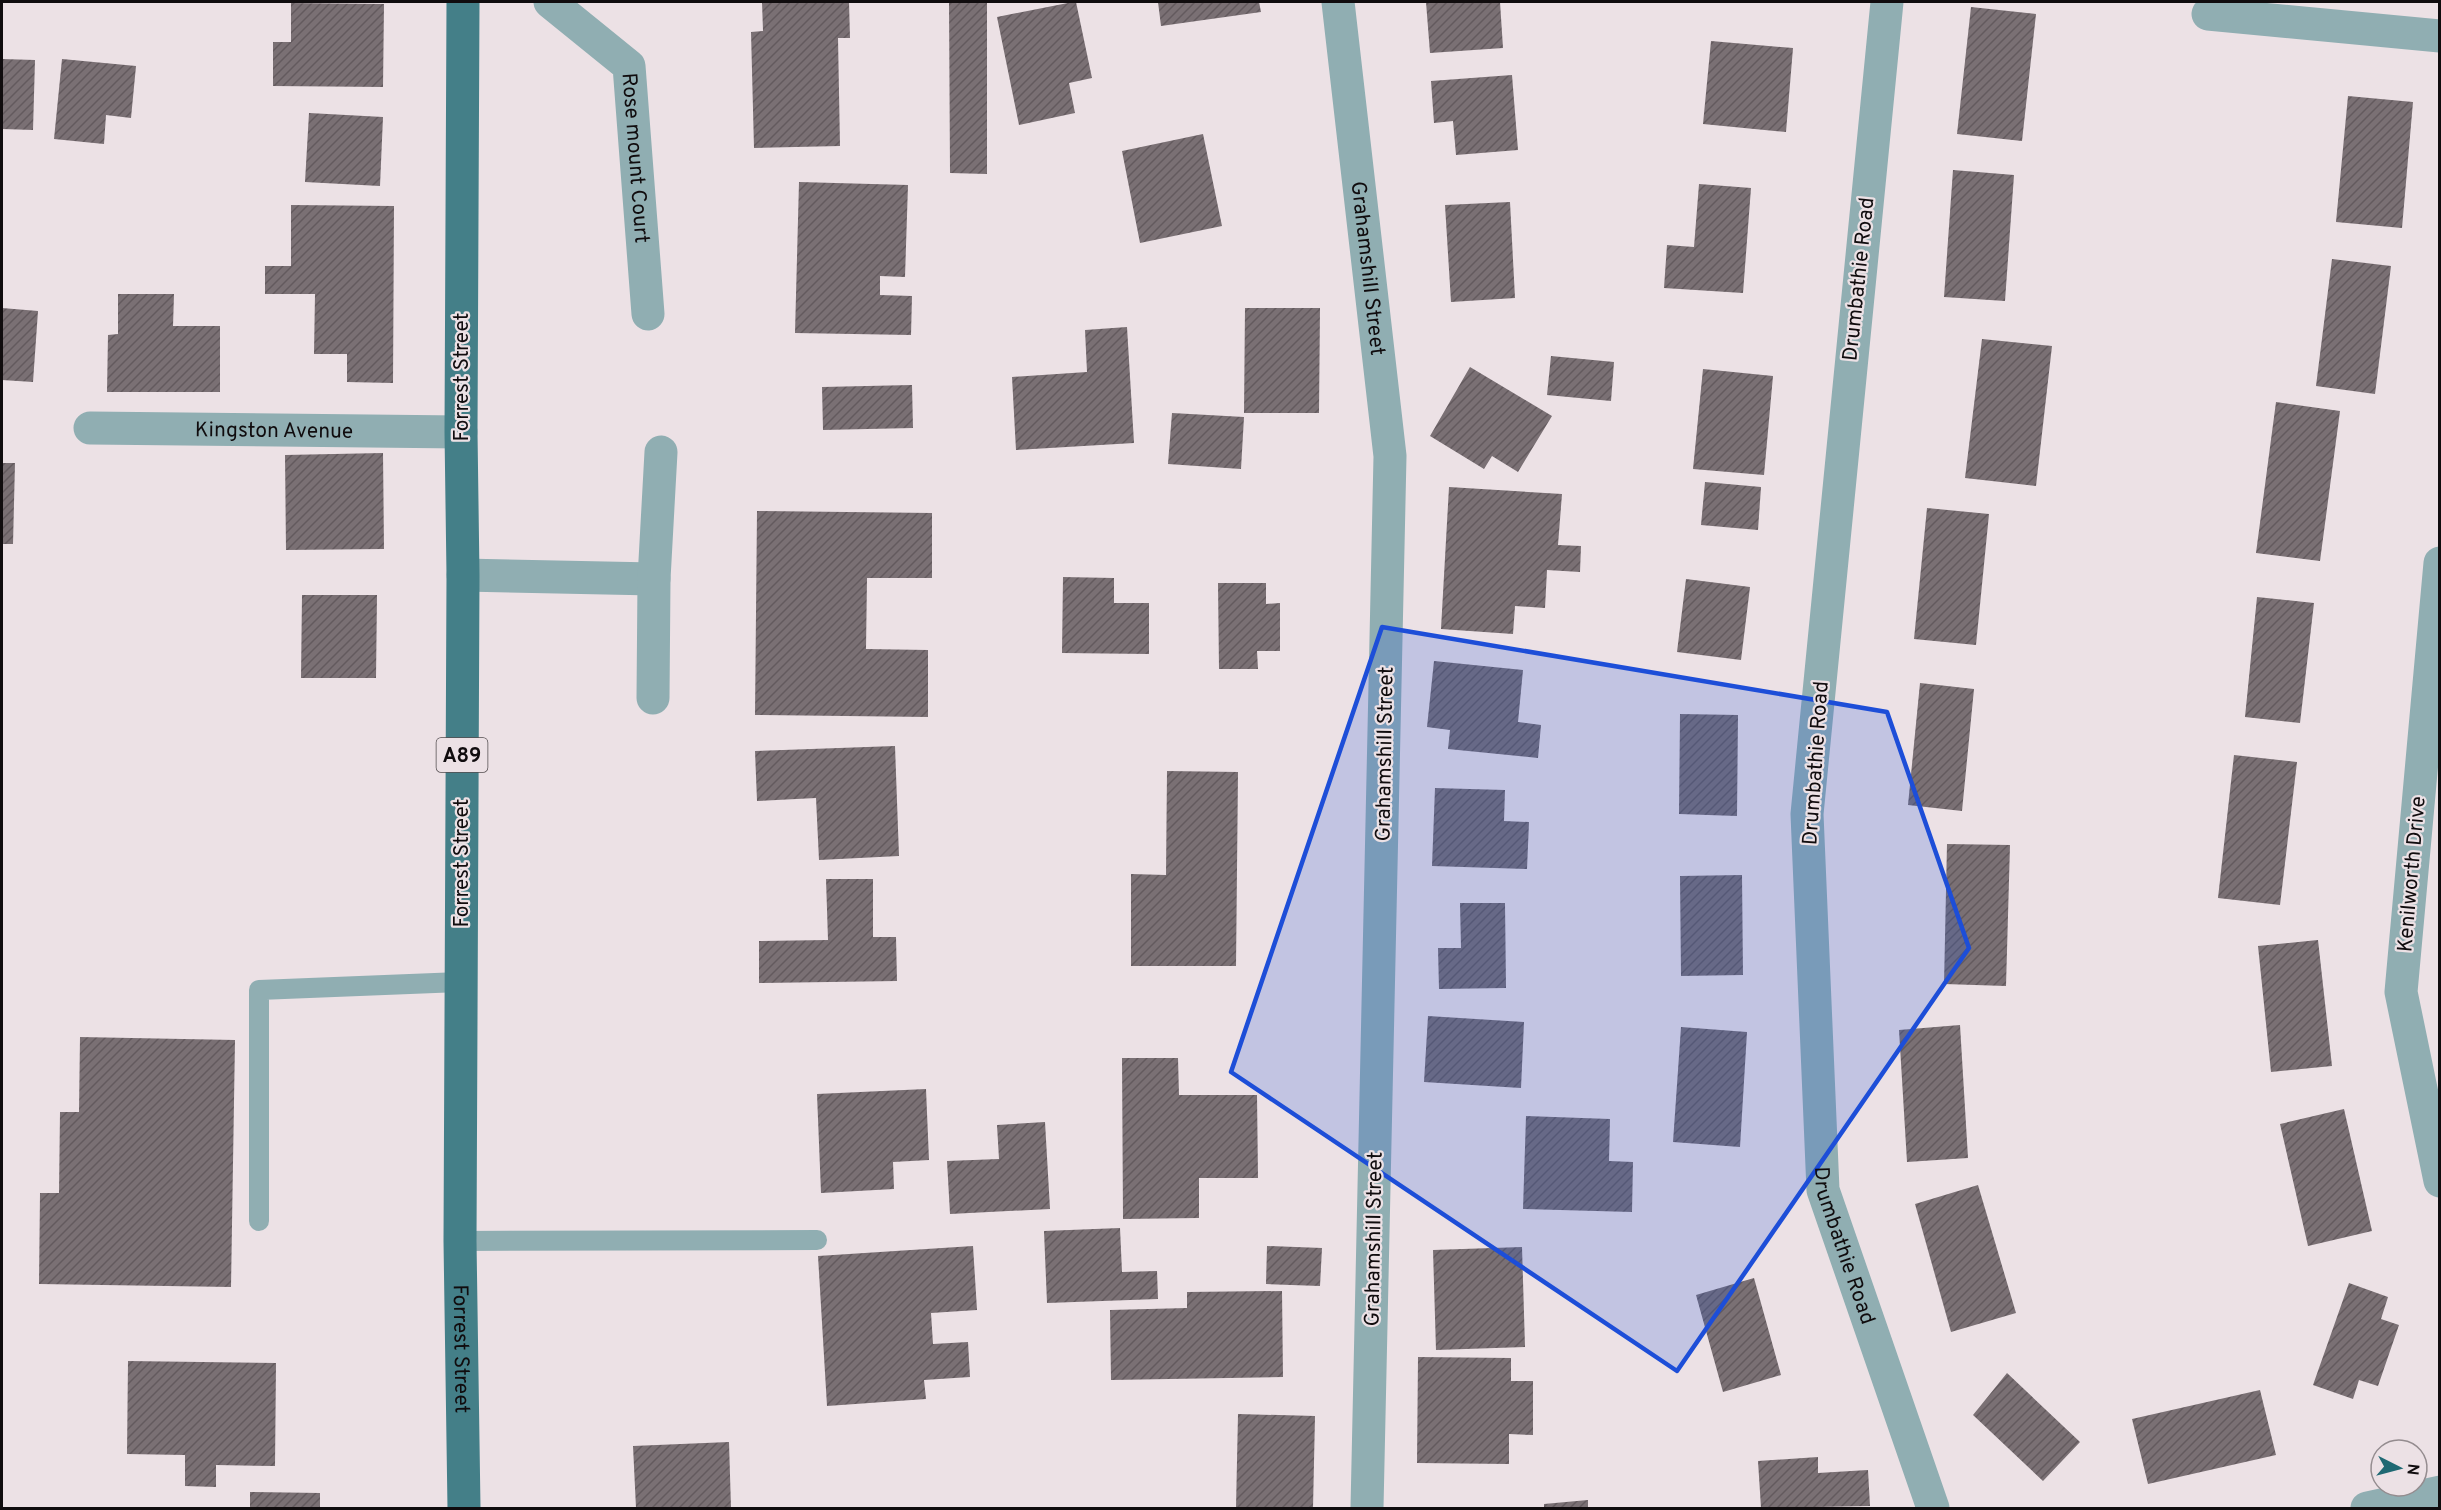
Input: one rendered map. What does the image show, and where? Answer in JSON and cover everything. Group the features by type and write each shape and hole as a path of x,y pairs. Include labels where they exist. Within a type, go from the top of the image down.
{"main road":[{"name":"Forrest Street","path":"464,2 460,432 463,576 460,1241 464,1509"}],"street":[{"name":"Rose mount Court","path":"550,2 629,66 648,314"},
{"name":"Grahamshill Street","path":"1338,2 1390,456 1366,1509"},
{"name":"Drumbathie Road","path":"1887,2 1807,814 1823,1190 1933,1509"},
{"path":"2208,14 2439,36"},
{"name":"Kingston Avenue","path":"90,428 460,432"},
{"path":"653,698 654,579 662,452"},
{"name":"Kenilworth Drive","path":"2439,563 2401,992 2439,1181"},
{"path":"463,576 654,579"},
{"path":"2367,1509 2439,1492"}],"lane":[{"path":"259,1221 259,990 460,982"},
{"path":"460,1241 817,1240"}],"highlighted area":[{"path":"1382,627 1887,712 1969,948 1677,1371 1231,1072"}],"building":[{"path":"762,2 849,2 850,38 838,38 840,146 754,148 751,32 763,31"},
{"path":"949,2 987,2 987,174 950,173"},
{"path":"1076,2 1092,78 1069,83 1075,113 1019,125 997,17"},
{"path":"1158,2 1259,2 1261,12 1161,26"},
{"path":"1426,2 1500,2 1503,48 1430,53"},
{"path":"291,3 384,4 383,87 273,86 273,42 291,42"},
{"path":"1971,7 2036,14 2022,141 1957,134"},
{"path":"1711,41 1793,48 1786,132 1703,124"},
{"path":"2,59 35,60 33,130 2,129"},
{"path":"62,59 136,66 131,118 106,115 104,144 54,139"},
{"path":"1512,75 1518,150 1456,155 1453,121 1434,123 1431,81"},
{"path":"2348,96 2413,102 2402,228 2336,222"},
{"path":"309,113 383,117 380,186 305,182"},
{"path":"1203,134 1222,226 1140,243 1122,151"},
{"path":"1953,170 2014,175 2005,301 1944,297"},
{"path":"799,182 908,185 905,277 880,276 880,295 912,296 911,335 795,333"},
{"path":"1699,184 1751,188 1743,293 1664,288 1667,245 1694,247"},
{"path":"1510,202 1515,298 1451,302 1445,205"},
{"path":"291,205 394,206 393,383 347,382 347,354 314,354 315,294 265,294 265,266 291,266"},
{"path":"2332,259 2391,266 2375,394 2316,386"},
{"path":"118,294 174,294 173,326 220,326 220,392 107,392 108,335 118,334"},
{"path":"2,308 38,311 33,382 2,380"},
{"path":"1245,308 1320,308 1319,413 1244,413"},
{"path":"1127,327 1134,443 1016,450 1012,377 1087,372 1085,330"},
{"path":"1982,339 2052,346 2036,486 1965,478"},
{"path":"1551,356 1614,362 1611,401 1547,395"},
{"path":"1470,367 1552,416 1518,472 1492,456 1484,469 1430,436"},
{"path":"1703,369 1773,376 1764,475 1693,469"},
{"path":"912,385 913,428 823,430 822,387"},
{"path":"2276,402 2340,411 2320,561 2256,553"},
{"path":"1172,413 1244,417 1241,469 1168,464"},
{"path":"383,453 384,549 286,550 285,455"},
{"path":"2,463 15,463 13,544 2,544"},
{"path":"1705,482 1761,487 1758,530 1701,525"},
{"path":"1449,487 1562,494 1558,545 1581,546 1580,572 1547,570 1545,608 1515,606 1513,634 1441,629"},
{"path":"1927,508 1989,514 1976,645 1914,639"},
{"path":"757,511 932,513 932,578 867,578 866,649 928,650 928,717 755,715"},
{"path":"1063,577 1114,578 1114,603 1149,603 1149,654 1062,653"},
{"path":"1686,579 1750,587 1741,660 1677,652"},
{"path":"1218,583 1266,583 1266,604 1280,603 1280,651 1257,651 1258,669 1219,669"},
{"path":"302,595 377,595 376,678 301,678"},
{"path":"2257,597 2314,603 2300,723 2245,717"},
{"path":"1434,661 1523,670 1518,722 1541,725 1538,758 1448,749 1450,730 1427,727"},
{"path":"1920,683 1974,689 1962,811 1908,805"},
{"path":"1680,714 1738,715 1737,816 1679,814"},
{"path":"895,746 899,856 819,860 816,798 757,801 755,751"},
{"path":"2234,755 2297,762 2280,905 2218,898"},
{"path":"1167,771 1238,772 1236,966 1131,966 1131,874 1166,875"},
{"path":"1435,788 1505,790 1504,821 1529,822 1527,869 1432,866"},
{"path":"1947,844 2010,845 2006,986 1944,984"},
{"path":"1742,875 1743,975 1681,976 1680,876"},
{"path":"826,879 873,879 873,937 896,937 897,981 759,983 759,941 828,940"},
{"path":"1460,903 1505,903 1506,988 1439,989 1438,948 1461,948"},
{"path":"2318,940 2332,1066 2271,1072 2258,946"},
{"path":"1428,1016 1524,1022 1521,1088 1424,1082"},
{"path":"1960,1025 1968,1158 1907,1162 1899,1030"},
{"path":"1681,1027 1747,1032 1740,1147 1673,1142"},
{"path":"80,1037 235,1040 231,1287 39,1284 40,1193 59,1193 60,1112 79,1112"},
{"path":"1122,1058 1178,1058 1179,1095 1257,1095 1258,1178 1199,1178 1199,1218 1123,1219"},
{"path":"926,1089 929,1160 893,1162 894,1189 821,1193 817,1094"},
{"path":"2344,1109 2372,1231 2308,1246 2280,1124"},
{"path":"1526,1116 1610,1119 1609,1161 1633,1162 1632,1212 1523,1209"},
{"path":"1045,1122 1050,1209 950,1214 947,1161 999,1159 997,1125"},
{"path":"1978,1185 2016,1313 1951,1332 1915,1204"},
{"path":"1120,1228 1122,1272 1157,1271 1158,1299 1047,1303 1044,1231"},
{"path":"973,1246 977,1310 931,1313 933,1344 968,1342 970,1377 924,1380 926,1399 827,1406 818,1256"},
{"path":"1267,1246 1322,1248 1320,1286 1266,1284"},
{"path":"1522,1247 1525,1347 1436,1350 1433,1250"},
{"path":"1754,1278 1781,1375 1723,1392 1696,1295"},
{"path":"2349,1283 2388,1297 2381,1319 2399,1325 2378,1386 2359,1380 2353,1399 2313,1385"},
{"path":"1282,1291 1283,1377 1111,1380 1110,1310 1187,1308 1187,1292"},
{"path":"1418,1357 1511,1358 1511,1381 1533,1381 1533,1435 1509,1434 1509,1464 1417,1463"},
{"path":"128,1361 276,1363 275,1466 216,1465 216,1487 185,1486 185,1455 127,1454"},
{"path":"2007,1373 2080,1442 2043,1481 1973,1415"},
{"path":"2260,1390 2276,1455 2148,1484 2132,1419"},
{"path":"1238,1414 1315,1416 1313,1508 1236,1508"},
{"path":"729,1442 731,1508 636,1508 633,1446"},
{"path":"1818,1457 1818,1473 1868,1470 1870,1506 1761,1508 1758,1461"},
{"path":"250,1492 320,1493 320,1508 250,1508"},
{"path":"1588,1500 1588,1508 1544,1508 1544,1504"}]}
